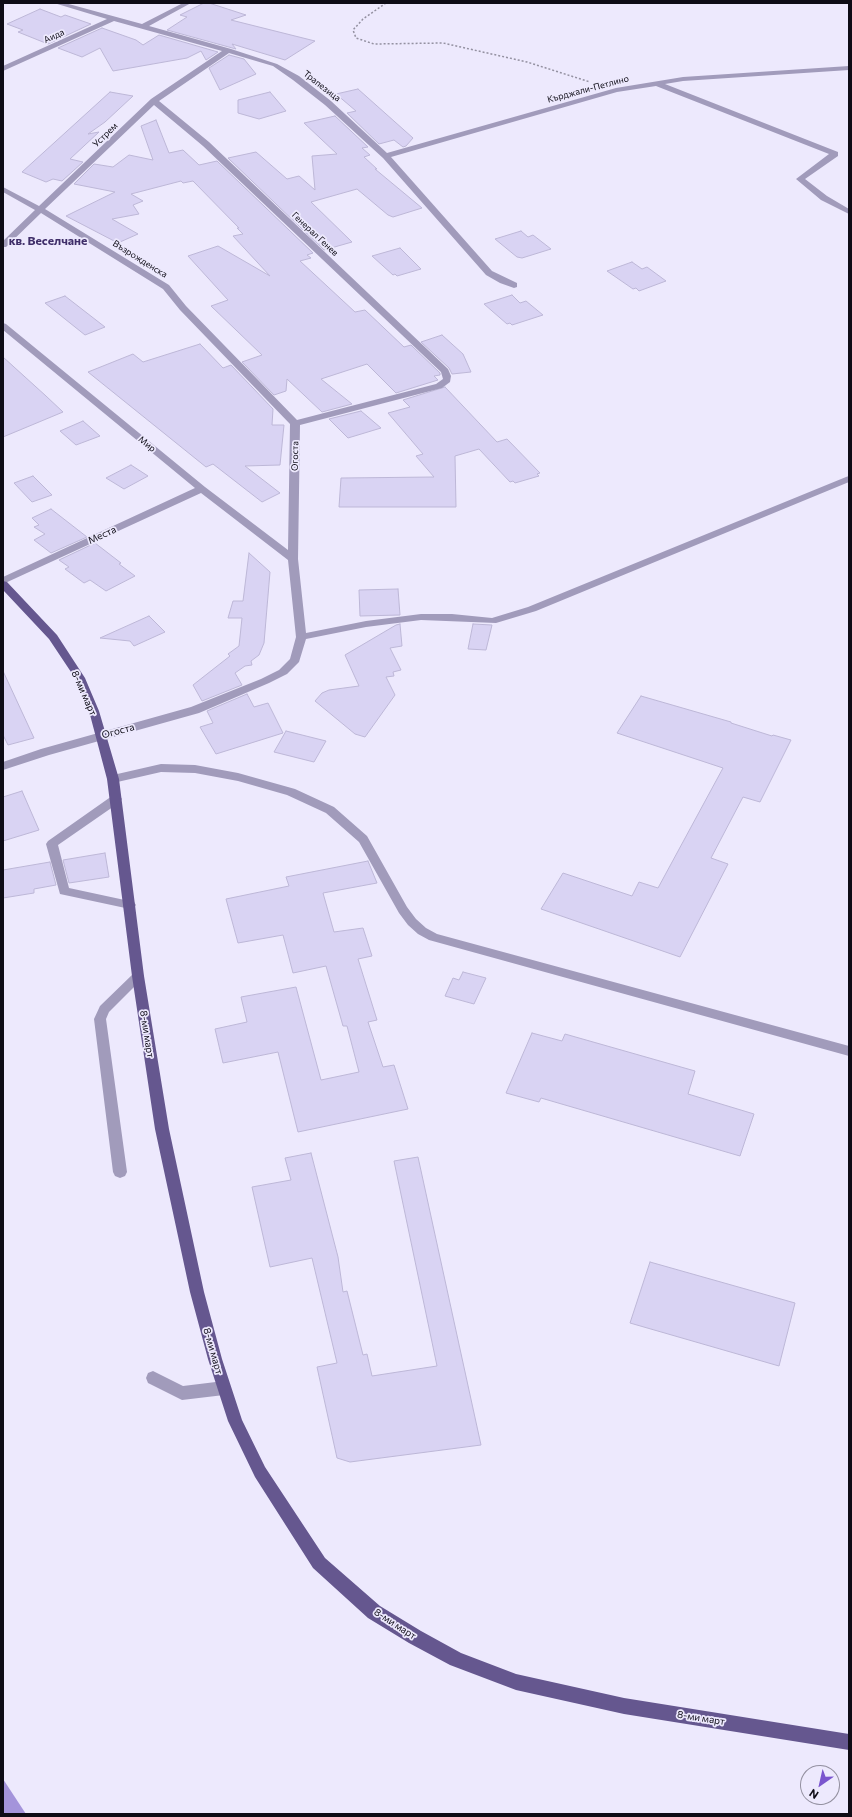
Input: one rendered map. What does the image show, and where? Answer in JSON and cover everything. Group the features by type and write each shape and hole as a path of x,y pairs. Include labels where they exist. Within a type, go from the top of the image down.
{"main road":[{"name":"8-ми март","path":"3,583 53,637 80,678 94,711 113,779 138,976 162,1129 197,1292 224,1388 235,1421 260,1472 319,1563 374,1612 415,1637 456,1659 516,1682 624,1706 849,1742"}],"street":[{"name":"Трапезица","path":"56,3 259,59 296,78 328,103 386,156 489,273 514,285"},
{"path":"142,27 188,3"},
{"name":"Аида","path":"3,69 113,19"},
{"name":"Устрем","path":"3,245 154,101 206,64 229,50"},
{"name":"Кърджали-Петлино","path":"386,156 616,90 683,79 849,68"},
{"path":"658,83 835,154 800,179 824,198 849,212"},
{"name":"Генерал Генев","path":"154,101 206,144 445,371 447,380 439,386 295,423"},
{"name":"Възрожденска","path":"3,189 41,210 166,287 183,308 295,423"},
{"name":"Мир","path":"3,326 202,489 293,559"},
{"name":"Огоста","path":"3,766 100,736 195,710 283,672 295,660 302,638 293,559 295,423"},
{"path":"302,638 366,624 421,618 452,617 492,621 532,609 849,479"},
{"name":"Места","path":"3,583 202,489"},
{"path":"113,779 161,768 195,769 238,777 291,792 330,810 363,839 412,922 422,931 433,937 849,1051"},
{"path":"116,799 52,844 64,891 130,905"},
{"path":"120,1172 100,1019 104,1009 138,976"},
{"path":"152,1378 182,1393 224,1388"}],"path":[{"path":"386,3 363,19 354,30 356,38 374,44 444,43 527,62 616,90"}],"shaded area":[{"path":"3,1779 26,1814 3,1814"}],"building":[{"path":"204,3 209,3 246,15 231,20 315,41 285,60 232,44 236,49 167,30 187,17 180,15"},
{"path":"40,9 61,17 65,15 91,24 48,44 18,32 23,30 7,24"},
{"path":"102,28 136,40 143,45 159,35 218,52 206,60 201,51 187,58 113,71 100,48 82,57 58,48"},
{"path":"229,55 244,59 256,74 220,90 209,68"},
{"path":"358,89 413,138 406,146 403,147 394,140 379,144 347,113 356,111 336,94"},
{"path":"110,92 133,96 105,122 88,134 99,132 70,159 83,162 62,181 53,179 46,182 22,172"},
{"path":"270,92 286,111 259,119 238,113 238,100"},
{"path":"335,116 368,147 362,148 370,155 364,157 377,169 375,169 422,208 393,217 388,215 357,189 311,202 352,242 324,250 228,158 256,152 287,179 299,176 315,190 312,156 337,154 304,123"},
{"path":"156,120 169,153 183,150 199,165 217,161 313,253 307,255 311,258 300,261 355,312 365,310 404,347 411,345 440,373 440,375 434,376 438,380 396,393 367,364 321,379 352,404 322,412 287,379 286,391 274,395 242,362 262,355 211,306 228,300 188,256 218,246 270,276 233,236 243,234 237,228 239,228 193,181 183,183 181,181 131,194 143,201 133,205 139,214 112,219 138,234 120,242 116,242 66,216 115,192 74,184 94,164 113,167 129,155 153,160 141,126"},
{"path":"521,231 528,237 533,235 551,249 522,258 517,257 495,239"},
{"path":"400,248 421,269 397,276 395,274 393,275 372,256"},
{"path":"632,262 642,269 647,267 666,281 639,291 636,288 633,289 607,271"},
{"path":"512,295 520,303 526,301 543,315 512,325 510,323 507,324 484,304"},
{"path":"65,296 105,327 85,335 45,303"},
{"path":"442,335 463,354 471,372 452,374 449,368 421,342"},
{"path":"200,344 223,368 231,365 273,409 272,425 284,425 280,465 245,466 280,493 262,502 213,464 206,467 88,372 133,354 143,362"},
{"path":"3,357 46,396 63,412 3,437"},
{"path":"445,387 497,442 507,439 540,473 537,474 539,476 515,483 513,481 510,482 479,449 455,456 456,507 339,507 341,478 434,477 416,456 423,454 388,413 410,407 403,400"},
{"path":"361,411 381,428 348,438 329,419"},
{"path":"83,421 100,436 76,445 60,431"},
{"path":"131,465 148,476 124,489 106,478"},
{"path":"33,476 52,495 32,502 14,483"},
{"path":"51,509 87,537 51,553 34,540 45,534 34,527 39,525 32,518"},
{"path":"95,543 135,576 106,591 90,580 84,583 65,569 69,567 59,560"},
{"path":"249,553 270,572 264,643 259,655 251,661 252,665 245,666 235,673 242,685 202,701 193,685 230,656 228,654 239,646 242,618 228,618 233,601 243,601"},
{"path":"398,589 400,615 360,616 359,590"},
{"path":"149,616 165,632 134,646 130,641 100,638"},
{"path":"400,624 402,646 390,648 401,670 393,672 394,676 386,677 395,695 365,737 355,734 315,701 322,693 329,690 359,686 345,655"},
{"path":"473,624 492,625 486,650 468,649"},
{"path":"3,671 34,738 8,745 3,735"},
{"path":"247,694 254,707 268,703 283,733 216,754 200,727 213,723 207,711"},
{"path":"641,696 731,722 772,736 791,740 760,802 743,797 711,858 728,864 680,957 541,909 563,873 632,896 639,882 658,888 723,768 617,733"},
{"path":"286,731 326,741 314,762 274,752"},
{"path":"22,791 39,830 3,841 3,797"},
{"path":"105,853 109,877 69,883 63,860"},
{"path":"368,861 377,883 323,893 334,932 363,928 372,956 358,959 377,1020 368,1022 383,1067 394,1065 408,1109 298,1132 278,1052 223,1063 215,1029 247,1022 241,997 296,987 321,1080 359,1072 347,1026 343,1026 326,966 293,973 283,935 238,943 226,899 289,886 286,877"},
{"path":"50,862 56,885 34,889 34,893 3,898 3,870"},
{"path":"463,972 486,978 474,1004 445,996 453,978 459,980"},
{"path":"532,1033 562,1041 565,1034 695,1071 688,1094 754,1114 740,1156 541,1098 539,1102 506,1093"},
{"path":"311,1153 338,1257 343,1292 347,1291 363,1355 367,1354 372,1376 437,1366 394,1161 418,1157 481,1445 350,1462 337,1458 317,1367 337,1363 312,1258 270,1267 252,1187 291,1180 285,1158"},
{"path":"650,1262 795,1303 779,1366 630,1323"}],"district":[{"name":"кв. Веселчане","path":"48,241"}]}
